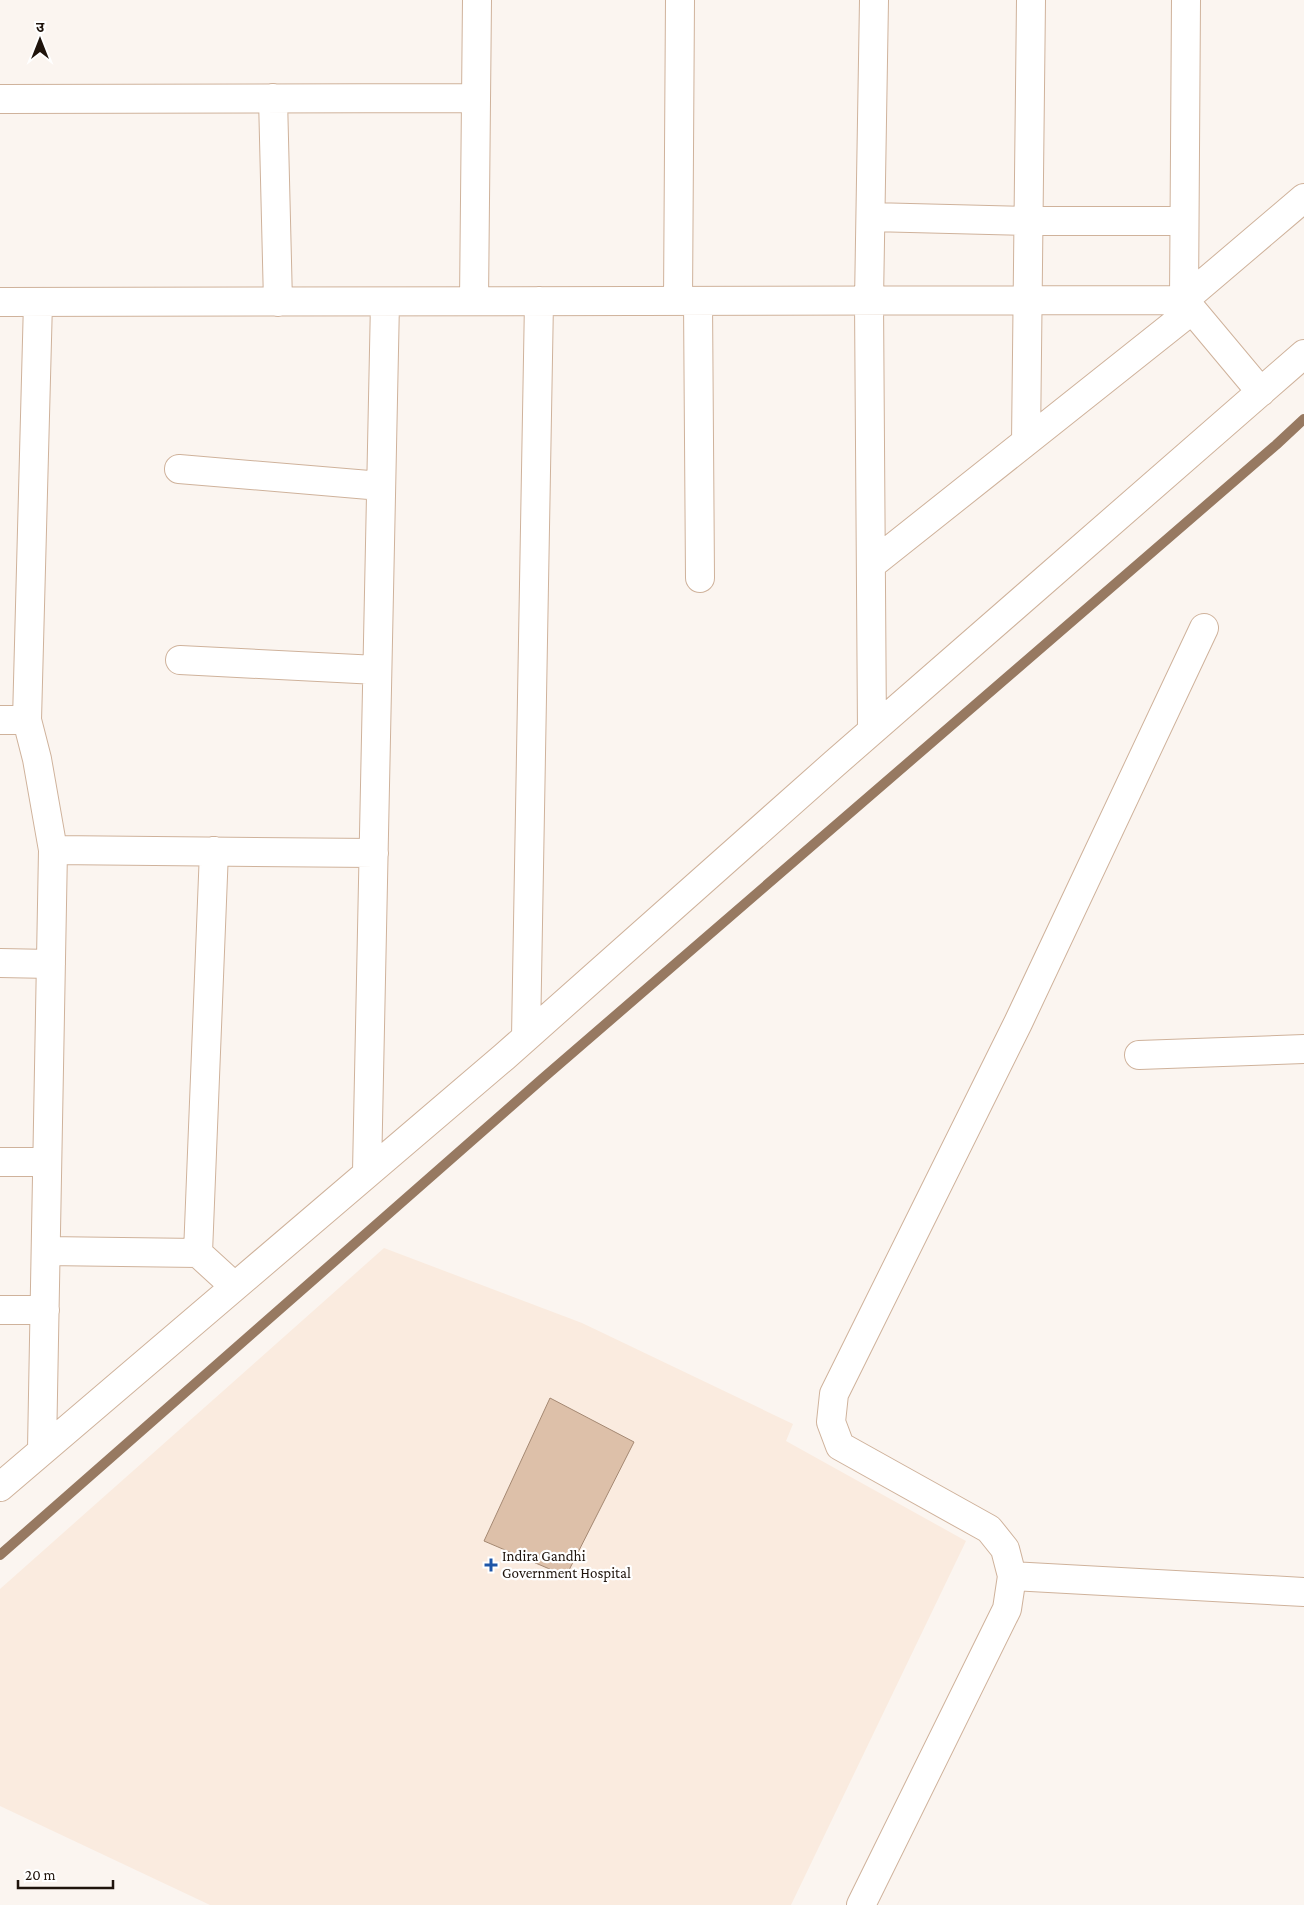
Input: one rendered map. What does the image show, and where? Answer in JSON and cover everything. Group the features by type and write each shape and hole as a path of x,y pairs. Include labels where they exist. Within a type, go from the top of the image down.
{"street":[{"path":"474,301 477,0"},
{"path":"680,0 688,301 700,578"},
{"path":"872,731 869,301 874,0"},
{"path":"1026,442 1031,0"},
{"path":"1186,0 1184,220 1188,305 1261,392"},
{"path":"273,98 278,302"},
{"path":"0,99 476,98"},
{"path":"871,565 1026,442 1188,305 1304,198"},
{"path":"871,217 1184,220"},
{"path":"526,1037 539,301"},
{"path":"0,302 1028,301 1188,305"},
{"path":"38,302 27,720 37,759 53,850 42,1449"},
{"path":"367,1172 385,302"},
{"path":"0,1487 42,1449 526,1037 872,731 1304,354"},
{"path":"179,469 381,486"},
{"path":"861,1905 1007,1609 1012,1576 1005,1549 989,1529 840,1446 831,1422 834,1394 1018,1023 1204,628"},
{"path":"180,660 377,670"},
{"path":"0,720 27,720"},
{"path":"53,850 374,853"},
{"path":"198,1253 214,852"},
{"path":"0,963 51,964"},
{"path":"1139,1055 1304,1049"},
{"path":"0,1162 47,1162"},
{"path":"46,1251 198,1253 234,1286"},
{"path":"0,1310 45,1310"},
{"path":"1012,1576 1304,1592"}],"shaded area":[{"name":"Indira Gandhi Government Hospital","path":"384,1248 582,1323 793,1424 786,1441 966,1541 791,1905 210,1905 0,1806 0,1589"}],"building":[{"path":"550,1398 634,1442 566,1576 484,1541"}],"waterway":[{"path":"0,1555 542,1079 1304,419"}],"place":[{"name":"Indira Gandhi Government Hospital","path":"491,1565"}]}
